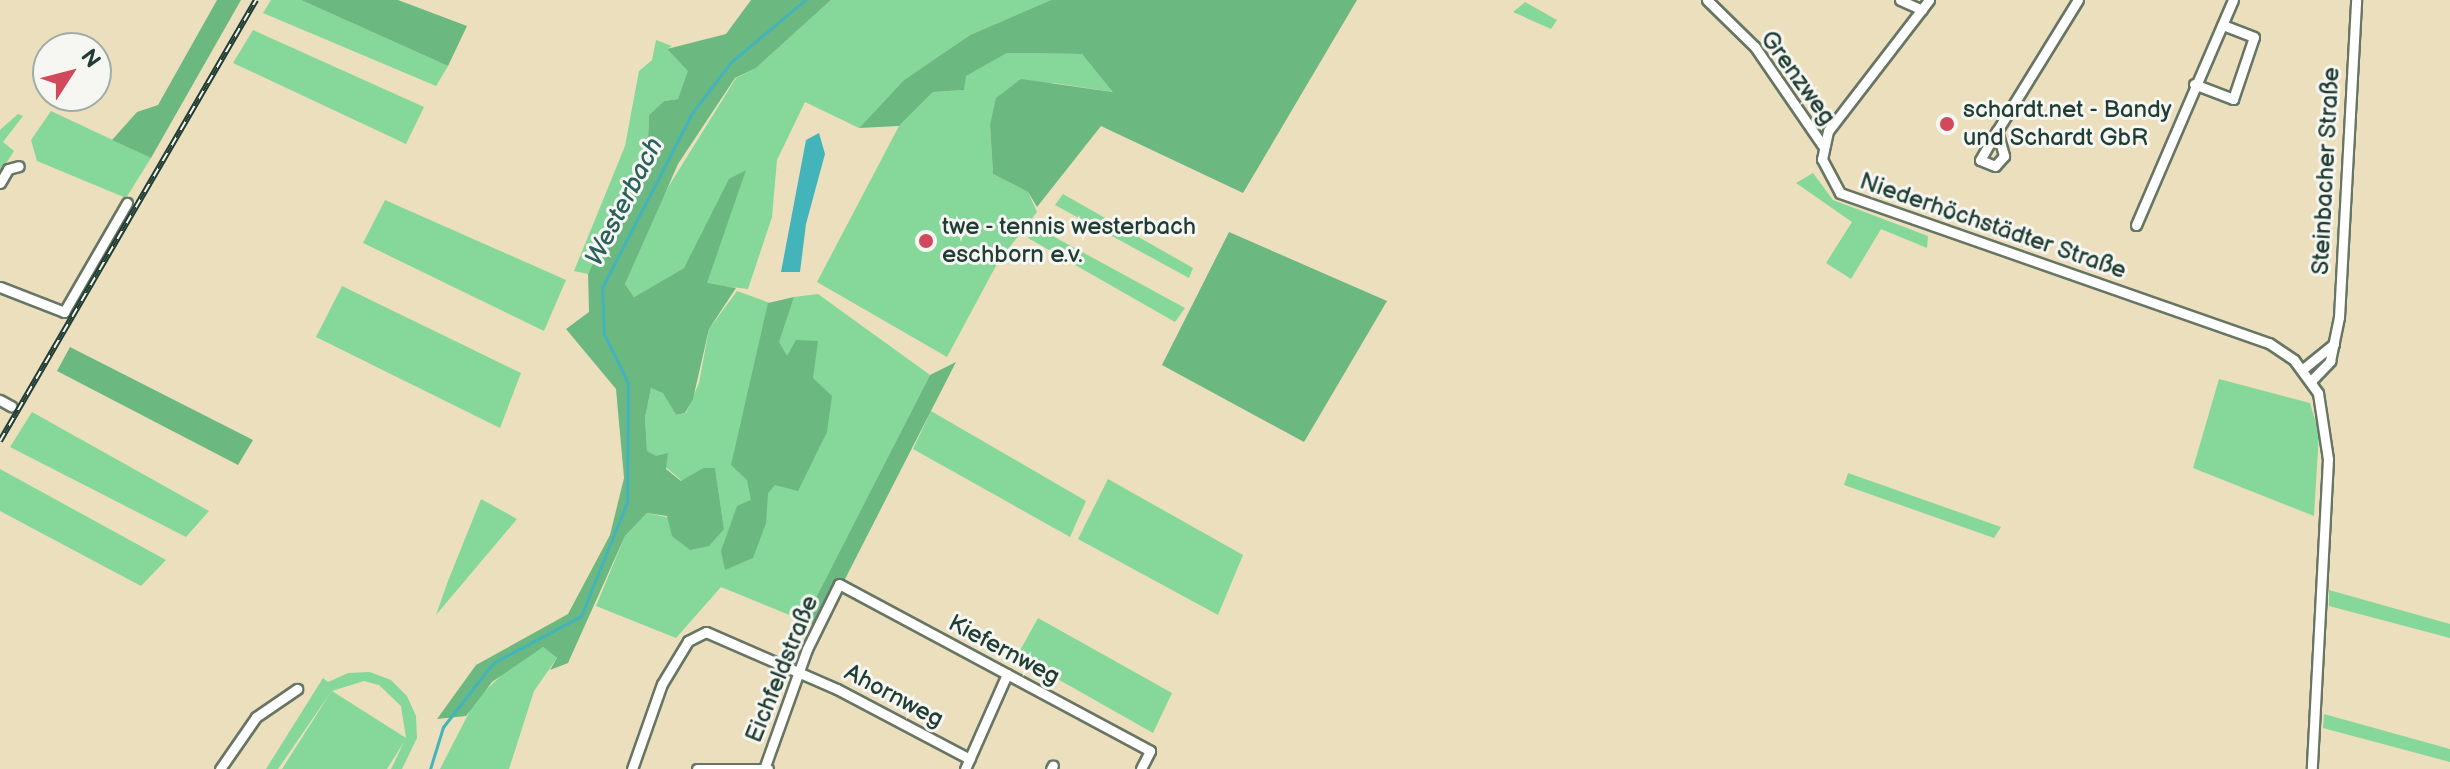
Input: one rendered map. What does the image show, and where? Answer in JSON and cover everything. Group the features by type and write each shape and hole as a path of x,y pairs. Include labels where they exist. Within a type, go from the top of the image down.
{"street":[{"name":"Grenzweg","path":"1707,0 1755,47 1823,146"},
{"path":"1900,0 1922,10"},
{"path":"1823,146 1828,131 1929,0"},
{"path":"1997,131 2078,0"},
{"path":"2136,225 2194,84 2233,0"},
{"name":"Steinbacher Straße","path":"2311,381 2330,361 2334,344 2356,0"},
{"path":"2194,84 2233,99 2254,37 2222,25"},
{"name":"Niederhöchstädter Straße","path":"1823,146 1825,173 1840,193 1853,201 2255,337 2303,369"},
{"path":"0,183 8,169 19,166"},
{"path":"0,287 64,312 127,203"},
{"path":"2312,769 2328,459 2325,416 2303,369 2334,344"},
{"path":"0,400 11,406"},
{"name":"Eichfeldstraße","path":"766,769 798,671 839,584"},
{"name":"Kiefernweg","path":"839,584 1150,751 1141,769"},
{"name":"Ahornweg","path":"632,769 657,695 684,647 694,635 706,632 798,671 970,759"},
{"path":"965,769 1007,674"},
{"path":"220,769 256,717 297,689"},
{"path":"697,769 766,769"}],"green space":[{"path":"217,0 241,0 151,158 112,140 137,112 158,105"},
{"path":"271,0 301,0 448,66 436,86 263,13"},
{"path":"301,0 398,0 467,26 448,66"},
{"path":"751,0 831,0 756,68 735,78 678,164 625,284 634,297 684,268 729,179 746,170 707,283 736,288 709,329 693,399 685,413 676,415 663,393 651,388 645,418 647,451 656,456 668,453 666,469 681,481 703,468 715,468 724,529 709,546 690,550 672,536 667,516 647,513 625,536 568,663 550,670 557,658 543,647 492,682 466,716 437,719 476,665 568,614 610,535 624,478 616,389 566,329 589,312 588,274 648,140 649,115 664,101 678,99 688,71 667,49 726,34"},
{"path":"831,0 1051,0 970,35 904,80 859,128 805,102 777,160 772,217 748,289 706,284 745,170 684,268 634,297 625,284 662,197 736,78 756,68"},
{"path":"1051,0 1357,0 1243,193 1101,126 1037,207 1028,192 993,174 990,125 996,98 1021,79 1113,92 1082,54 1007,53 966,76 964,90 933,92 899,126 859,128 904,80 970,35"},
{"path":"1525,2 1557,20 1551,29 1513,12"},
{"path":"253,30 424,107 406,144 233,63"},
{"path":"656,40 672,46 667,49 689,71 678,99 664,101 649,115 648,140 588,274 574,271 625,146 639,71 652,60"},
{"name":"twe - tennis westerbach eschborn e.v.","path":"1007,53 1082,54 1114,92 1053,83 990,125 993,174 1028,192 1037,212 998,262 947,357 817,282 899,126 933,92 964,90 965,76"},
{"path":"53,112 151,158 126,198 37,161 31,140"},
{"path":"18,114 23,116 3,142 14,151 0,173 0,130"},
{"path":"1813,173 1833,200 1928,236 1927,248 1881,229 1851,279 1826,263 1852,222 1796,183"},
{"path":"1063,194 1193,268 1189,278 1055,205"},
{"path":"385,200 566,280 544,331 363,243"},
{"path":"1038,228 1185,308 1175,322 1028,238"},
{"path":"1229,232 1387,301 1304,442 1162,365"},
{"path":"342,286 521,373 500,428 316,337"},
{"path":"737,291 789,310 794,297 818,294 930,375 804,621 721,587 676,638 596,606 625,536 647,513 724,529 715,469 703,468 682,481 647,451 645,418 651,388 663,392 676,415 686,413 699,383 709,329"},
{"path":"794,297 779,342 787,356 796,340 818,341 813,378 832,396 827,432 798,491 775,485 768,493 766,523 753,558 725,570 721,551 737,506 751,500 747,480 731,465 768,303"},
{"path":"70,347 253,440 238,465 57,371"},
{"path":"956,362 820,628 804,621 930,375"},
{"path":"2219,379 2310,403 2319,433 2314,516 2193,468"},
{"path":"931,411 1086,501 1070,537 913,449"},
{"path":"32,412 209,511 186,537 10,447"},
{"path":"0,469 166,560 141,586 0,511"},
{"path":"1848,473 2001,527 1994,538 1844,485"},
{"path":"1108,479 1243,555 1218,615 1078,539"},
{"path":"481,499 517,519 436,615 448,581"},
{"path":"2329,590 2450,624 2450,638 2329,606"},
{"path":"1038,618 1172,693 1153,733 1017,656"},
{"path":"543,647 557,658 534,691 509,769 440,769 476,699 515,663"},
{"path":"370,672 391,680 407,696 416,716 417,738 402,769 391,769 404,742 387,769 282,769 331,692 278,769 266,769 323,678 328,682 348,673","holes":["364,681 379,685 401,706 406,738 332,691"]},
{"path":"2324,714 2450,749 2450,762 2323,728"}],"water":[{"path":"819,133 825,154 806,224 800,272 781,272 806,140"}],"waterway":[{"name":"Westerbach","path":"430,769 443,727 493,663 581,616 627,502 628,383 604,334 602,288 692,113 731,62 805,0"}],"railway":[{"path":"0,441 256,0"}],"place":[{"name":"schardt.net - Bandy und Schardt GbR","path":"1947,124"},
{"name":"twe - tennis westerbach eschborn e.v.","path":"926,241"}]}
